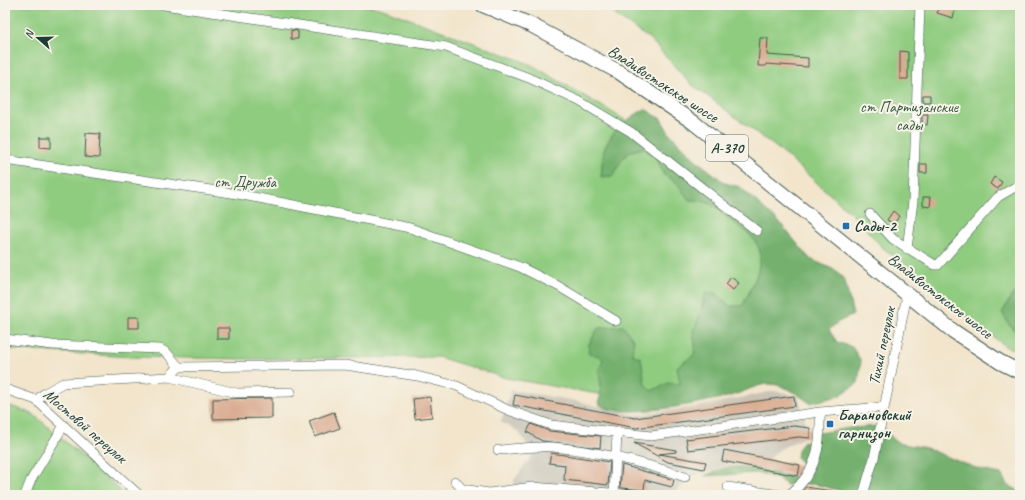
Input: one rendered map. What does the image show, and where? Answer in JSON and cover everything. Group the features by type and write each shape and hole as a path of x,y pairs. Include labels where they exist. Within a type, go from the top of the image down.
{"highway":[{"name":"Владивостокское шоссе","path":"483,5 531,25 619,72 694,122 976,348 1020,372"}],"street":[{"path":"164,5 446,47 529,78 579,101 631,132 757,231"},
{"path":"907,250 913,200 920,5"},
{"path":"5,160 238,194 410,228 520,268 558,286 616,321"},
{"path":"870,214 893,239 907,250 935,265 938,265 998,197 1020,184"},
{"name":"Тихий переулок","path":"863,495 874,458 908,295"},
{"path":"5,339 52,346 160,350 168,354 180,367"},
{"path":"169,377 180,367 353,366 417,376 457,386 508,410 551,425 617,434 651,436 820,412 884,407"},
{"path":"36,400 44,393 63,383 169,377 237,393 291,392"},
{"name":"Мостовой переулок","path":"5,389 36,400 139,495"},
{"path":"789,495 814,466 821,433 820,412"},
{"path":"26,495 31,480 64,425"},
{"path":"614,494 617,434"},
{"path":"498,450 552,447 615,456 654,466 684,477"},
{"path":"455,481 462,489 489,493 532,487 636,495"},
{"path":"728,487 780,495"}],"shaded area":[{"path":"511,390 576,401 635,415 697,407 774,391 798,396 807,426 803,438 780,449 768,460 756,464 736,464 692,476 676,491 650,491 644,495 515,495 514,480 533,454 519,432 501,422"}],"green space":[{"name":"ст Дружба","path":"5,5 365,5 383,9 530,64 647,133 795,250 756,366 621,398 506,378 438,357 244,359 133,357 5,349"},
{"name":"ст Партизанские сады","path":"605,5 1020,5 1020,352 1005,346 959,310 924,278 882,247 851,213 781,151 691,84 650,39 618,17"},
{"path":"645,109 661,119 669,133 696,160 725,183 740,187 780,223 810,259 837,271 845,281 853,315 838,322 829,330 837,342 852,347 861,361 858,383 839,396 810,403 787,388 766,384 732,396 660,409 622,411 608,408 598,403 601,395 601,387 598,371 603,360 599,356 588,353 589,344 598,328 623,326 634,341 632,354 641,358 645,384 651,391 668,383 680,384 677,367 694,355 695,345 693,331 699,317 706,292 716,293 730,306 742,306 753,284 759,266 759,250 751,236 711,204 702,201 689,200 677,183 663,174 658,160 644,148 632,152 624,157 613,176 601,177 604,151 610,138 626,121"},
{"path":"1020,289 1020,335 1010,326 1002,313 1012,295"},
{"path":"5,404 33,414 111,481 124,495 5,495"},
{"path":"882,426 899,443 926,448 972,467 1001,474 1007,485 1016,489 1020,495 856,495 815,484 787,485 778,479 759,473 704,476 726,468 743,467 799,478 808,478 808,469 797,458 798,450 804,441 809,442 813,434 850,428"}],"building":[{"path":"939,6 955,10 953,18 937,13"},
{"path":"291,30 298,31 298,39 291,39"},
{"path":"760,38 768,38 767,55 808,58 808,67 766,64 766,66 758,66"},
{"path":"900,51 908,52 908,79 900,79"},
{"path":"923,95 930,95 930,102 923,102"},
{"path":"922,115 928,115 927,125 922,124"},
{"path":"86,133 100,134 99,158 85,157"},
{"path":"40,137 51,137 51,148 40,147"},
{"path":"920,164 927,164 927,173 920,173"},
{"path":"994,177 1002,182 998,189 990,184"},
{"path":"923,197 931,197 930,207 923,206"},
{"path":"893,211 899,216 894,224 887,220"},
{"path":"731,277 739,283 733,290 726,284"},
{"path":"128,317 139,317 139,328 128,328"},
{"path":"217,328 229,328 229,339 217,339"},
{"path":"515,395 635,418 794,396 795,406 636,428 513,405"},
{"path":"430,397 432,417 415,419 413,399"},
{"path":"272,398 272,418 213,419 213,399"},
{"path":"334,412 340,428 315,437 309,421"},
{"path":"531,424 549,431 601,436 600,448 542,441 527,432"},
{"path":"794,426 810,428 810,438 799,437 688,450 686,439"},
{"path":"634,443 676,450 676,452 659,454 706,462 704,469 668,462"},
{"path":"724,450 800,465 798,476 722,461"},
{"path":"551,453 610,462 608,485 564,480 565,465 549,463"},
{"path":"622,465 674,480 672,487 645,480 644,490 622,488 620,487"},
{"path":"806,487 832,491 832,495 799,495"}],"place":[{"name":"Сады-2","path":"846,226"},
{"name":"Барановский гарнизон","path":"830,424"}]}
